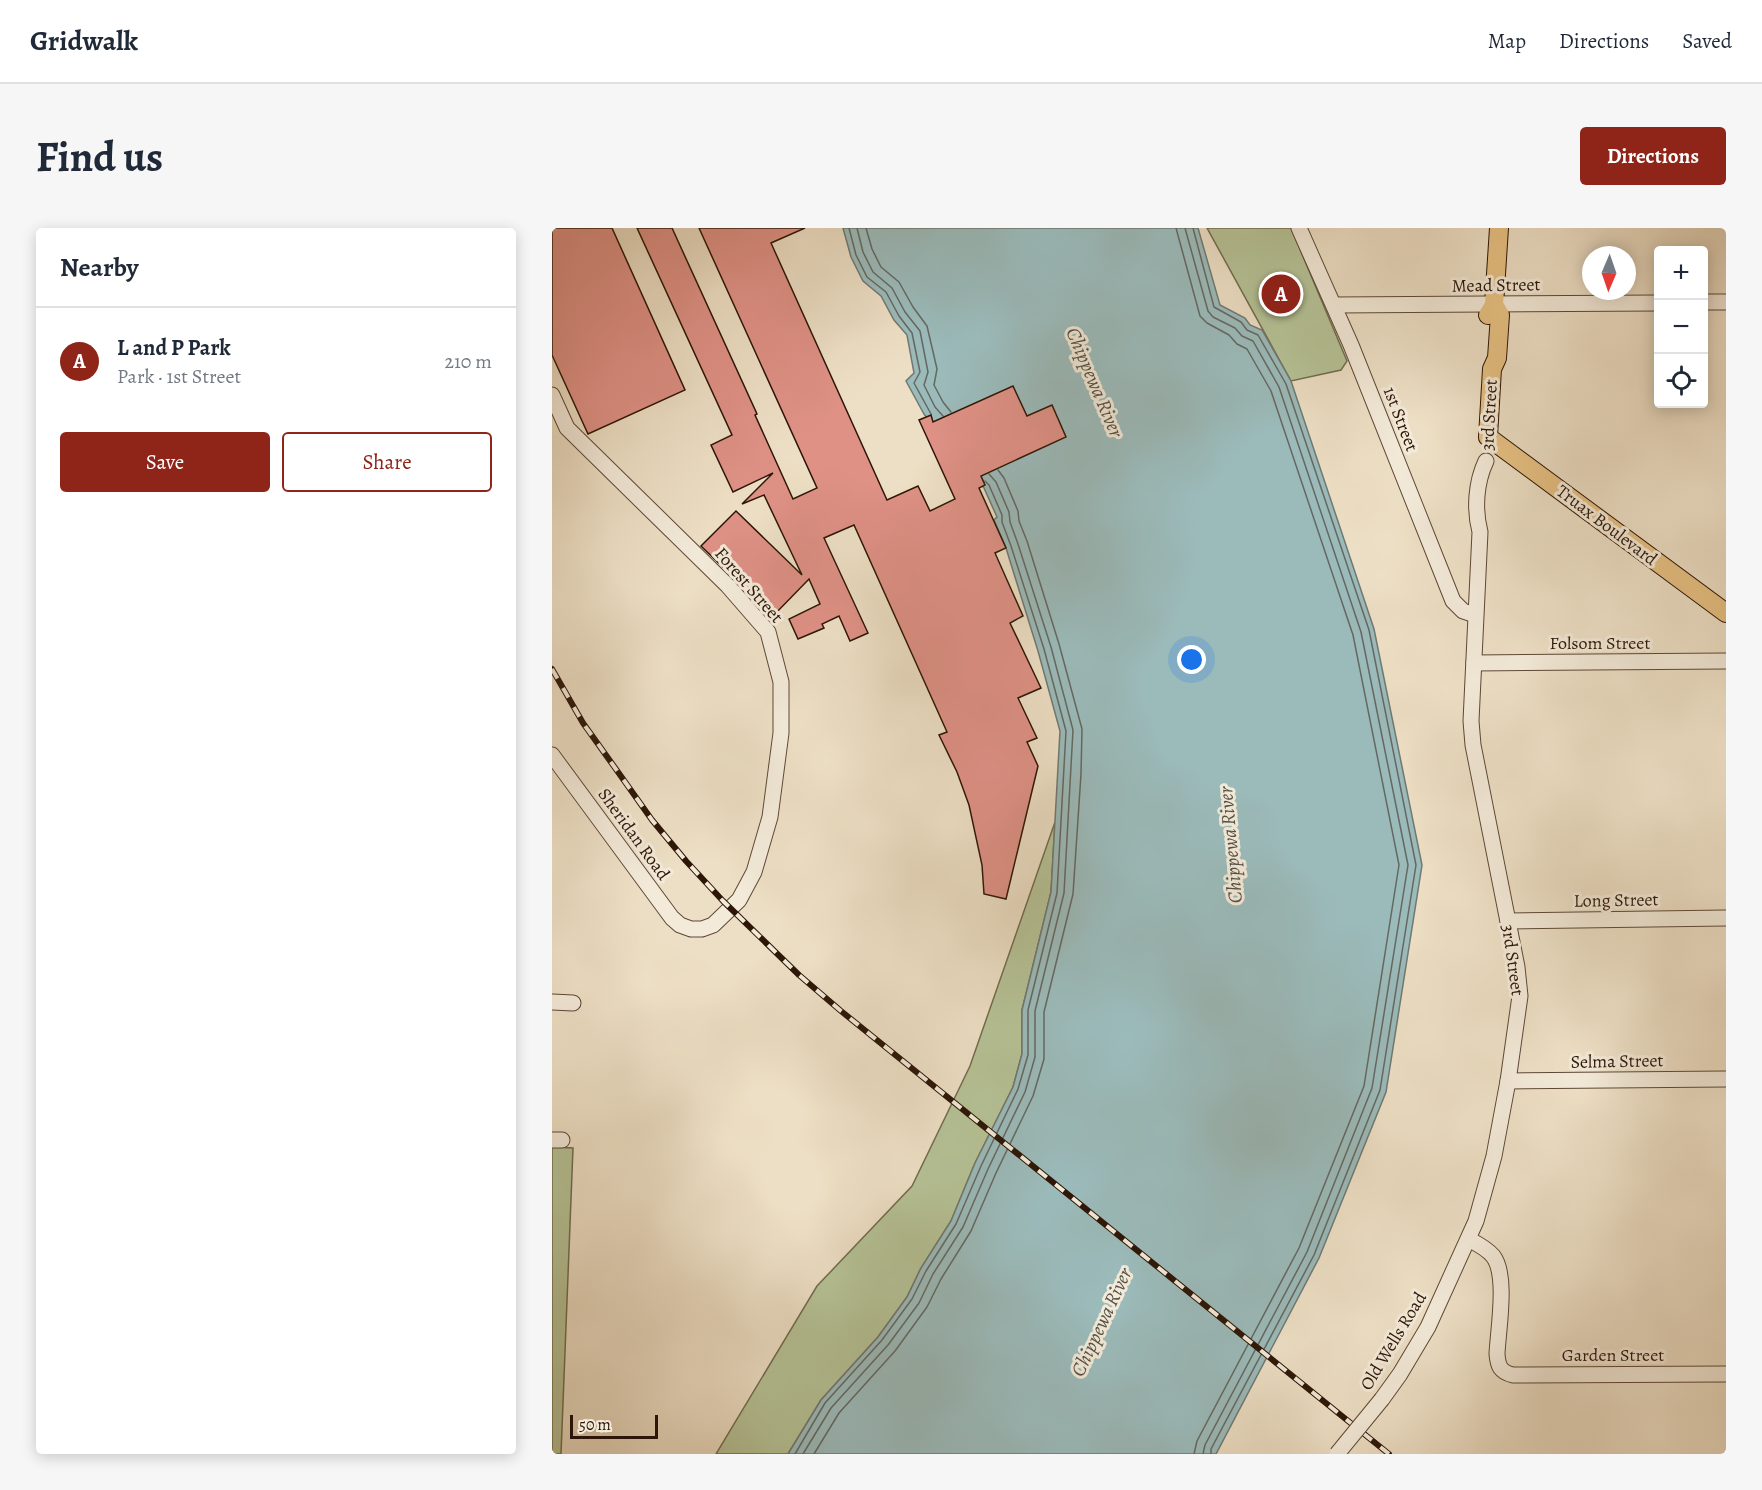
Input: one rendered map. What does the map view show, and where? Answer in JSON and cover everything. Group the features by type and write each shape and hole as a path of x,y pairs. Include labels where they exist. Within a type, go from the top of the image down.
{"main road":[{"name":"3rd Street","path":"1488,437 1492,369 1497,358 1500,315 1494,305 1499,228"},
{"name":"Truax Boulevard","path":"1488,437 1726,613"}],"street":[{"name":"1st Street","path":"1299,228 1334,305 1453,601 1463,611 1475,615"},
{"path":"1708,302 1726,302"},
{"name":"Mead Street","path":"1334,305 1654,303"},
{"name":"Forest Street","path":"552,395 567,428 728,586 768,632 781,682 781,733 770,817 754,872 739,900 713,926 691,929"},
{"name":"3rd Street","path":"1470,1240 1484,1198 1508,1081 1520,996 1520,983 1473,745 1471,721 1480,532 1476,518 1479,475 1486,461 1488,437"},
{"name":"Folsom Street","path":"1474,663 1726,661"},
{"name":"Sheridan Road","path":"552,755 672,918 680,926 691,929"},
{"name":"Long Street","path":"1508,921 1726,918"},
{"path":"552,1002 573,1003"},
{"name":"Selma Street","path":"1508,1081 1726,1079"},
{"name":"Garden Street","path":"1470,1240 1492,1256 1498,1265 1500,1281 1497,1365 1501,1370 1513,1375 1726,1374"},
{"name":"Old Wells Road","path":"1337,1454 1400,1374 1428,1327 1470,1240"}],"green space":[{"path":"1207,228 1291,228 1347,361 1341,370 1291,381"},
{"path":"1055,822 1051,892 1022,1010 1022,1054 1013,1087 975,1163 951,1221 921,1268 907,1297 878,1337 821,1400 788,1454 716,1454 817,1286 912,1186 970,1066"},
{"path":"552,1147 573,1148 561,1454 552,1454"}],"water":[{"name":"Chippewa River","path":"843,228 1198,228 1220,305 1245,318 1250,325 1262,330 1291,381 1374,629 1422,865 1386,1092 1319,1258 1216,1454 788,1454 821,1400 878,1337 907,1297 921,1268 951,1221 975,1163 1013,1087 1022,1054 1022,1010 1051,892 1060,731 1006,548 994,520 997,517 984,488 924,414 906,381 914,373 907,335 894,320 881,296 863,281 851,257"}],"building":[{"path":"552,228 612,228 685,390 588,434 552,355"},
{"path":"637,228 672,228 793,499 817,488 699,228 805,228 771,243 887,500 918,486 930,511 955,499 919,420 931,415 933,422 1013,386 1027,416 1052,405 1066,437 981,476 985,485 979,488 1006,548 995,553 1023,616 1010,623 1041,688 1018,698 1037,738 1027,742 1038,766 1006,899 984,894 982,865 969,805 957,772 939,735 947,732 854,525 824,538 868,633 850,641 839,616 822,624 824,628 798,639 789,619 820,604 809,579 773,616 701,546 736,511 802,575 764,495 742,504 773,473 733,492 711,445 732,435"}],"railway":[{"path":"552,669 583,723 652,820 723,901 799,975 1389,1454"}],"place":[{"name":"L and P Park","path":"1281,294"}]}
